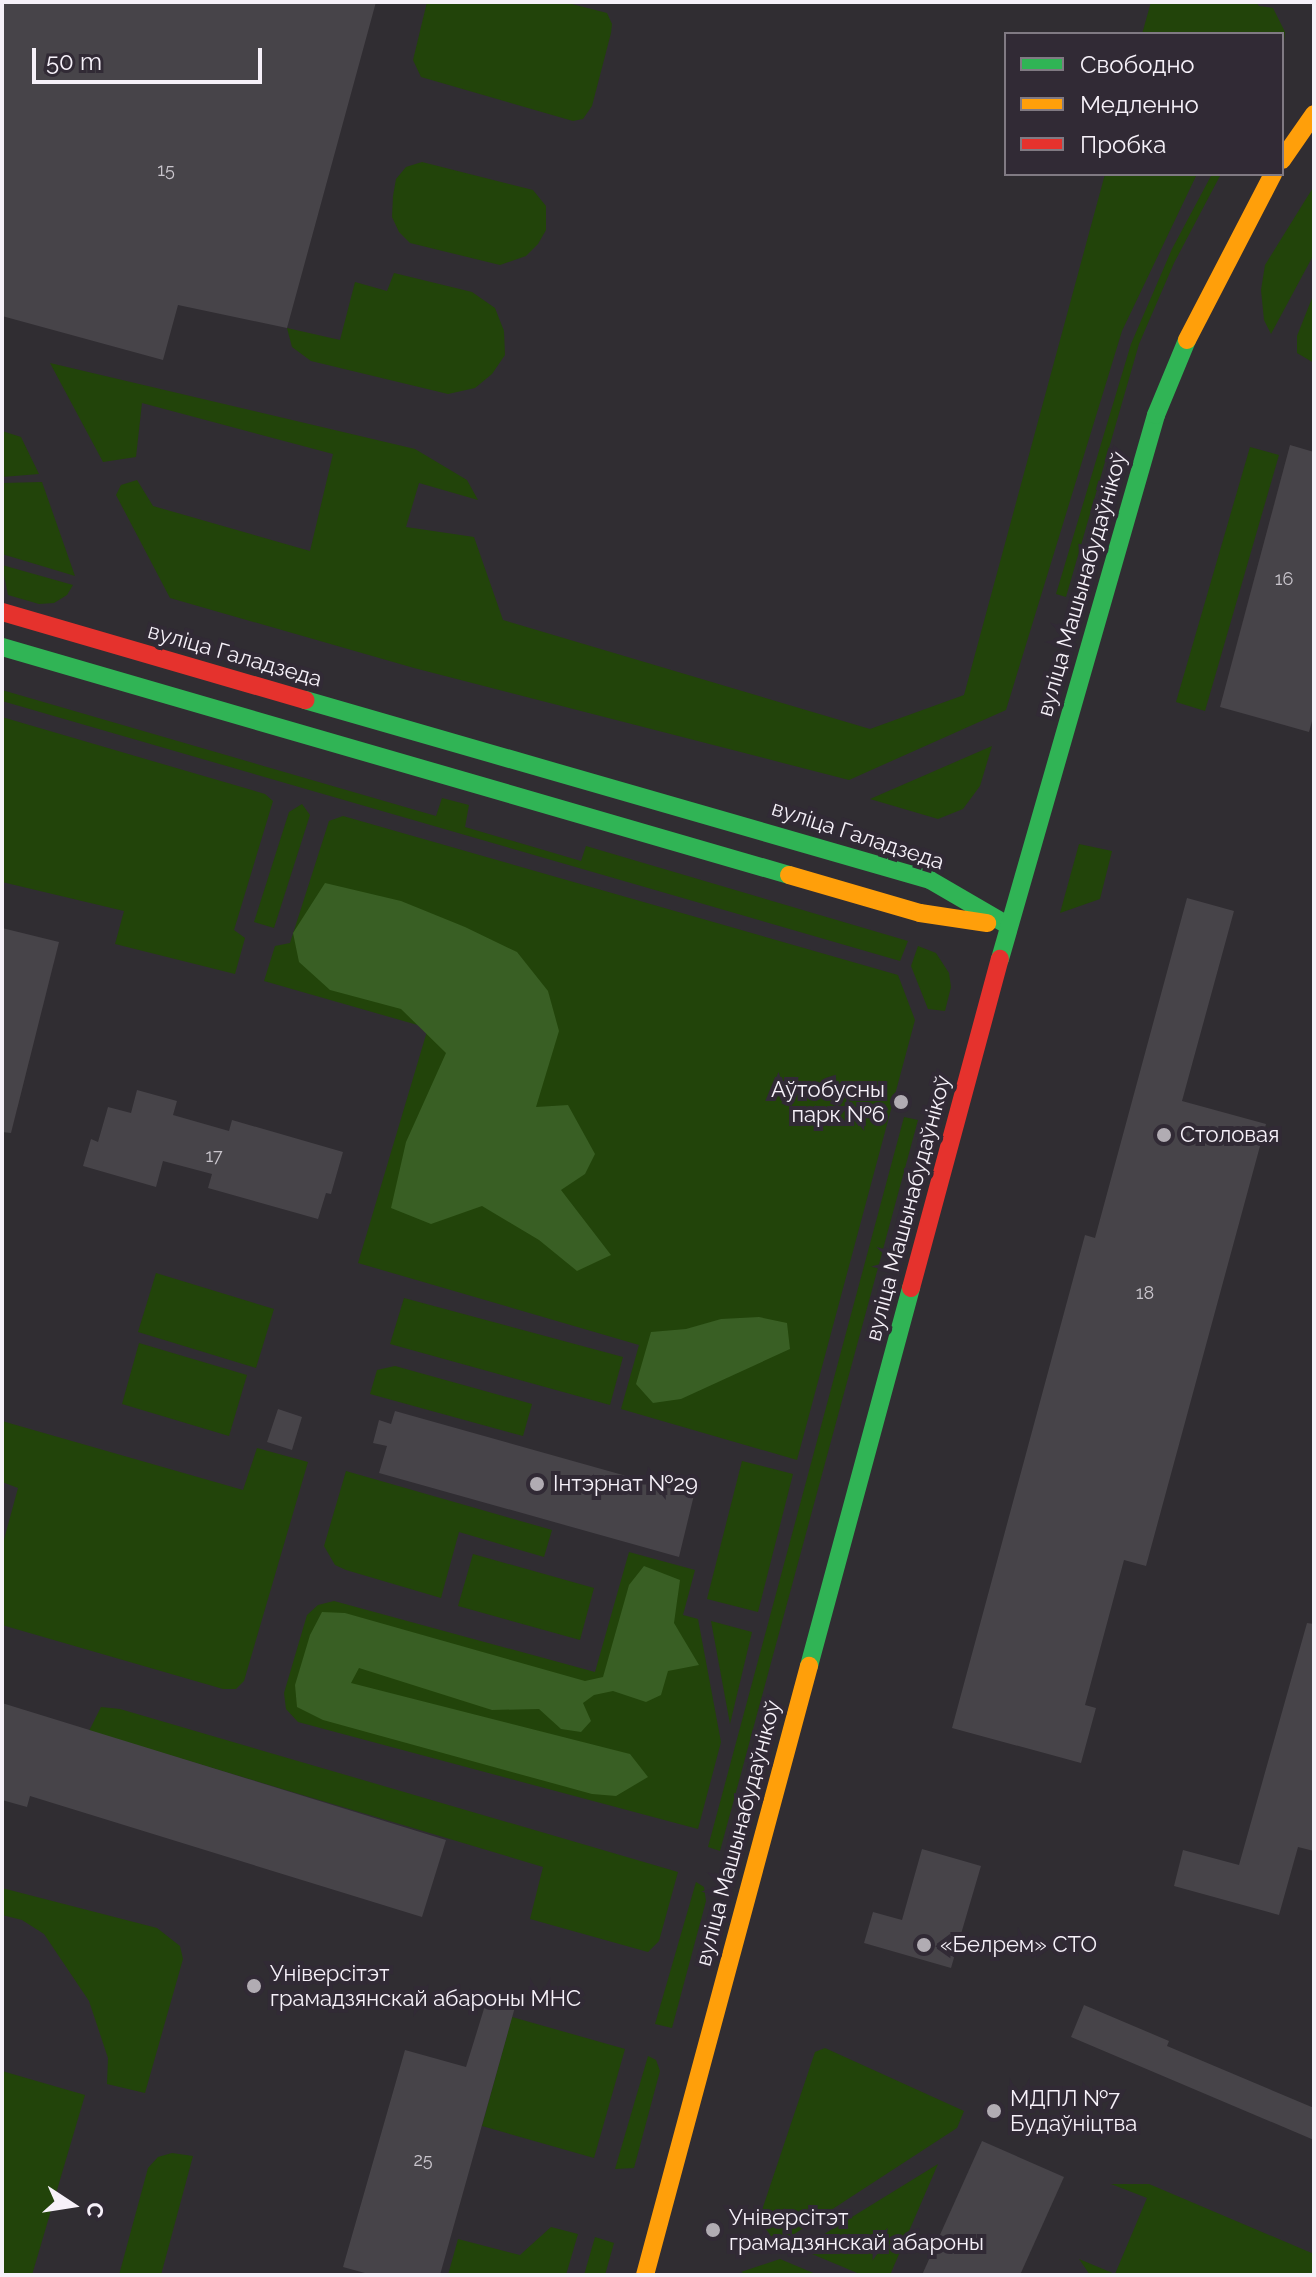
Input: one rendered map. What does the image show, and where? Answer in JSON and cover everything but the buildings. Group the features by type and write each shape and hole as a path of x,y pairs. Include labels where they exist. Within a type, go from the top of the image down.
{"main road":[{"path":"1284,157 1314,114"},
{"name":"вуліца Машынабудаўнікоў","path":"645,2275 1009,926 1156,415 1222,264 1272,176"},
{"name":"вуліца Галадзеда","path":"2,612 930,880 1009,926"},
{"path":"2,647 920,913 1009,926"}],"green space":[{"path":"427,2 564,2 607,13 612,24 611,33 592,106 583,119 573,121 421,77 413,60"},
{"path":"1151,2 1256,2 1259,6 1273,8 1285,32 1284,42 1284,32 1143,32"},
{"path":"422,162 533,190 546,206 546,230 538,244 526,256 500,265 410,243 399,232 392,217 393,196 396,179 406,167"},
{"path":"1104,176 1196,176 1122,331 1006,710 849,780 414,668 170,598 116,495 121,485 137,480 153,506 310,551 333,454 142,403 136,457 103,462 50,363 415,449 467,480 478,500 419,483 406,527 474,537 503,620 870,729 964,695"},
{"path":"1211,176 1220,176 1174,263 1139,344 1066,597 1056,594 1131,344 1172,249"},
{"path":"1314,186 1314,254 1271,334 1264,320 1261,290 1265,265"},
{"path":"394,273 472,292 495,308 504,331 505,355 492,374 475,388 448,394 311,361 292,347 287,328 340,340 355,282 387,291"},
{"path":"1314,293 1314,363 1297,353 1297,336"},
{"path":"2,431 21,437 39,474 2,477"},
{"path":"1250,447 1279,455 1205,711 1176,702"},
{"path":"42,482 75,576 2,554 2,483"},
{"path":"2,565 73,585 67,595 54,603 39,604 8,595"},
{"path":"2,690 436,816 442,798 469,805 465,827 581,861 586,846 908,941 900,961 2,701"},
{"path":"2,717 265,794 273,801 234,930 245,938 235,974 115,944 124,911 2,882"},
{"path":"992,746 980,786 963,809 938,819 870,799"},
{"path":"302,804 310,815 274,928 254,922 289,812"},
{"path":"343,816 898,975 915,1020 797,1460 621,1409 639,1345 358,1263 428,1028 264,981 275,946 290,943 329,821"},
{"path":"1079,844 1112,851 1100,899 1060,913"},
{"path":"325,883 401,901 517,952 548,991 559,1031 536,1107 568,1105 595,1154 585,1174 561,1190 611,1255 577,1271 539,1240 482,1206 431,1224 391,1208 406,1142 446,1053 401,1009 330,990 299,962 293,933"},
{"path":"918,946 936,953 949,973 951,987 945,1011 928,1009 911,966"},
{"path":"904,1117 918,1120 720,1851 708,1847"},
{"path":"156,1273 274,1309 256,1368 138,1332"},
{"path":"404,1298 623,1357 610,1405 390,1344"},
{"path":"759,1317 787,1323 790,1349 681,1399 653,1403 636,1384 651,1332 686,1329 721,1319"},
{"path":"139,1343 247,1375 229,1436 122,1404"},
{"path":"395,1366 532,1404 523,1436 370,1394 377,1370"},
{"path":"2,1421 243,1490 257,1448 308,1462 244,1681 236,1689 223,1689 2,1625 2,1547 18,1488 2,1482"},
{"path":"742,1461 793,1474 758,1612 707,1599"},
{"path":"346,1471 552,1530 544,1557 459,1532 441,1598 346,1570 335,1565 324,1546"},
{"path":"629,1552 695,1570 683,1615 698,1619 721,1742 698,1829 298,1722 286,1709 284,1693 307,1615 318,1605 334,1601 595,1672"},
{"path":"473,1554 594,1588 580,1640 458,1606"},
{"path":"644,1566 680,1580 674,1623 699,1665 668,1671 661,1695 646,1702 613,1691 594,1695 583,1703 591,1721 581,1732 561,1729 539,1709 492,1710 359,1668 351,1683 630,1754 648,1777 616,1796 592,1794 323,1720 297,1707 295,1685 310,1635 322,1612 345,1613 585,1681 603,1677 629,1585"},
{"path":"711,1621 752,1632 730,1724"},
{"path":"101,1707 120,1709 678,1872 659,1941 648,1952 530,1919 543,1867 89,1731"},
{"path":"696,1882 704,1887 706,1901 672,2028 655,2024"},
{"path":"2,1888 157,1928 180,1946 183,1959 145,2093 107,2084 108,2058 89,2001 44,1934 22,1920 2,1915"},
{"path":"512,2017 625,2049 594,2158 482,2126"},
{"path":"825,2048 964,2111 957,2128 785,2240 771,2236 759,2219 815,2052"},
{"path":"648,2056 656,2060 660,2071 634,2168 615,2169"},
{"path":"2,2071 85,2095 32,2275 2,2275"},
{"path":"172,2153 193,2156 161,2275 119,2275 148,2168 158,2157"},
{"path":"938,2164 890,2275 862,2275 800,2249"},
{"path":"1111,2184 1149,2184 1314,2254 1314,2275 1090,2275 1079,2259 1115,2274 1147,2198"},
{"path":"551,2227 578,2234 566,2275 448,2275 458,2239 520,2255"},
{"path":"595,2237 614,2243 605,2275 584,2275"},
{"path":"780,2259 818,2275 748,2275 741,2272"}],"traffic: fast":[{"path":"1000,959 1156,415 1187,340"},
{"path":"2,647 789,875"},
{"path":"305,700 930,880 1009,926"},
{"path":"809,1666 911,1288"}],"traffic: slow":[{"path":"1284,157 1314,114"},
{"path":"1187,340 1272,176"},
{"path":"789,875 920,913 987,923"},
{"path":"645,2275 809,1666"}],"traffic: jam":[{"path":"2,612 305,700"},
{"path":"911,1288 1000,959"}],"place":[{"name":"Аўтобусны парк №6","path":"901,1102"},
{"name":"Столовая","path":"1164,1135"},
{"name":"Інтэрнат №29","path":"537,1484"},
{"name":"«Белрем» СТО","path":"924,1945"},
{"name":"Універсітэт грамадзянскай абароны МНС","path":"254,1986"},
{"name":"МДПЛ №7 Будаўніцтва","path":"994,2111"},
{"name":"Універсітэт грамадзянскай абароны","path":"713,2230"}]}
